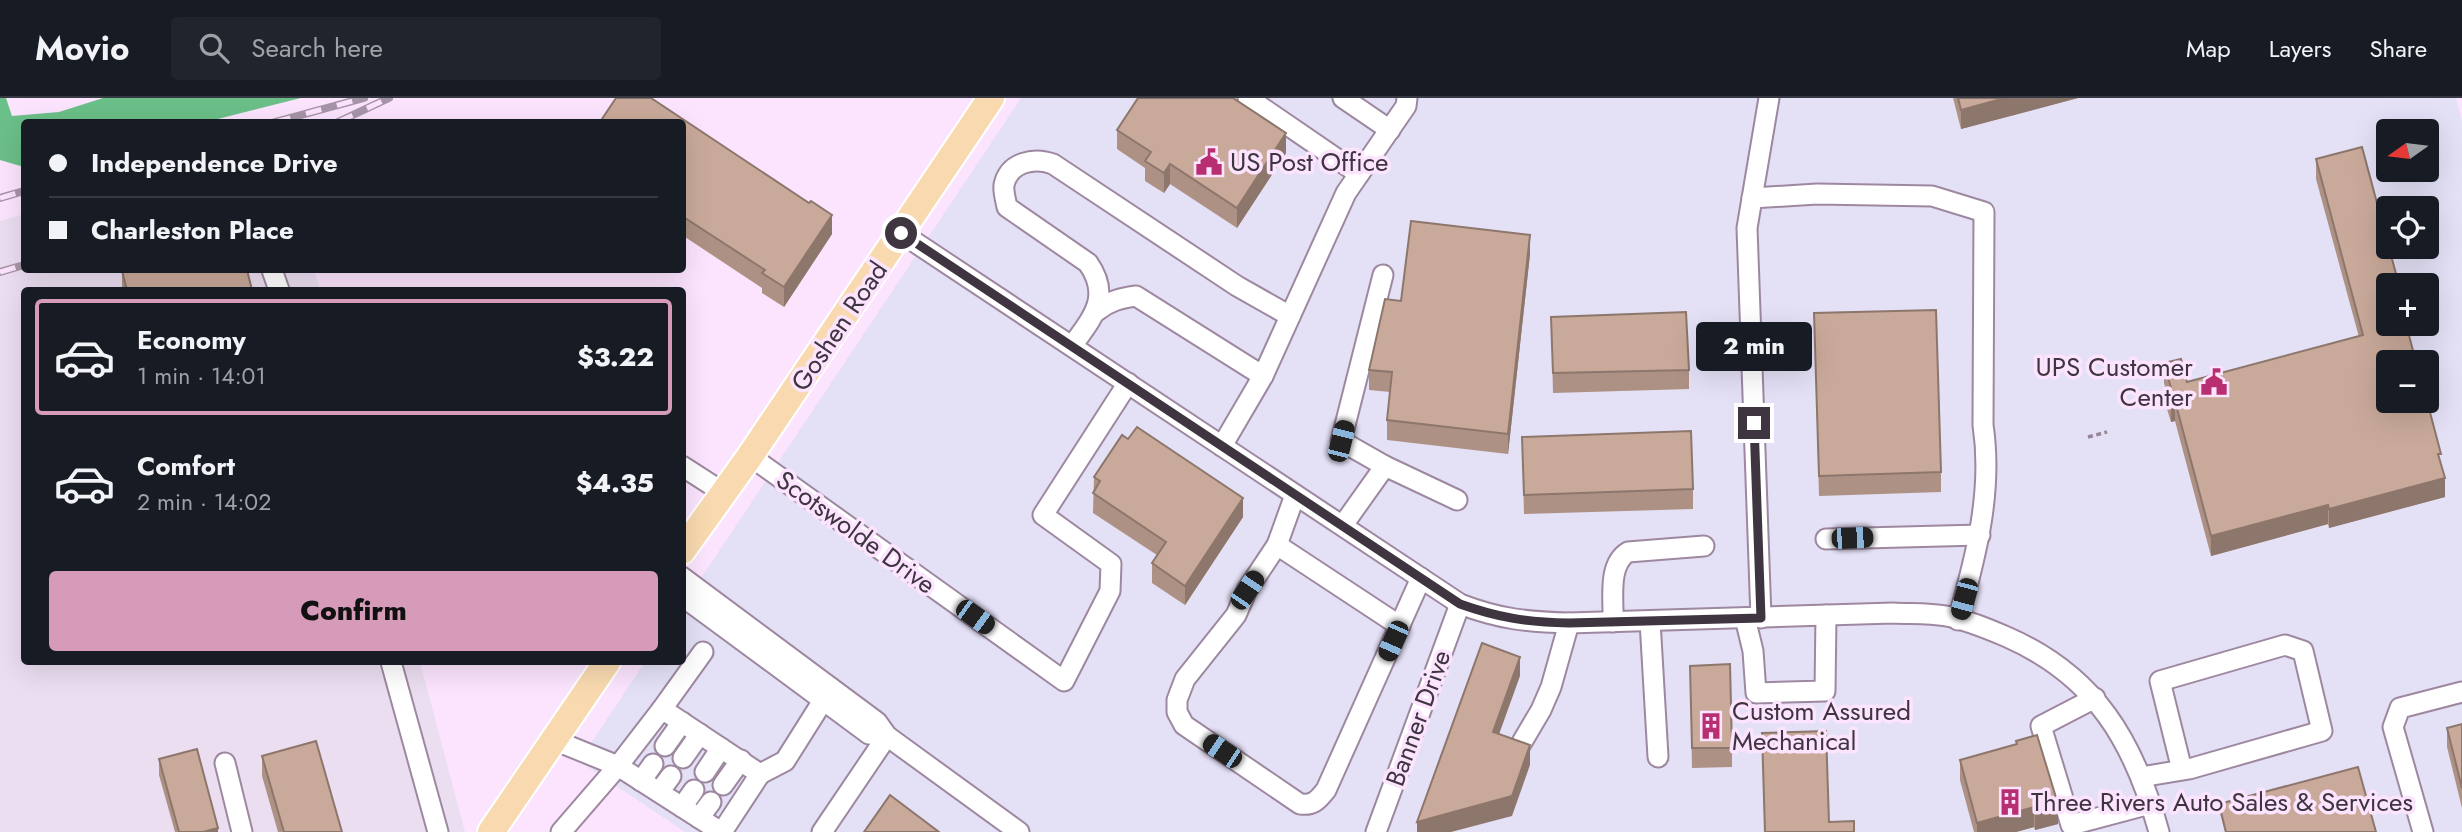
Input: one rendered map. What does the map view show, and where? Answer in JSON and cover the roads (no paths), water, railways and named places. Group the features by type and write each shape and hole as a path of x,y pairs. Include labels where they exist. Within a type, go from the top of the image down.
{"main road":[{"name":"Goshen Road","path":"686,545 750,456 991,98"},
{"path":"491,832 605,665"}],"street":[{"path":"1248,98 1359,174"},
{"path":"1343,98 1390,130"},
{"path":"1222,446 1262,376 1346,193 1406,106 1407,98"},
{"path":"1769,98 1747,229 1753,651 1756,693 1825,691 1826,615"},
{"path":"1097,311 1097,275 1088,263 1007,207 1004,187 1010,170 1040,159 1053,164 1237,286 1290,316"},
{"path":"1752,198 1817,194 1932,196 1984,212 1983,425 1988,456 1980,535 1958,620"},
{"path":"901,233 1460,604 1494,617 1538,623 1569,623 1893,613 1946,616 1988,629 2031,649 2071,675 2095,698 2124,739 2141,777 2159,832"},
{"path":"1384,275 1341,441 1385,466 1457,500"},
{"path":"1072,346 1106,303 1136,296 1262,376"},
{"name":"Scotswolde Drive","path":"750,456 1064,681 1110,591 1111,564 1043,515 1128,383"},
{"path":"1343,525 1385,466"},
{"path":"686,469 724,493"},
{"path":"1295,495 1277,545 1247,590 1236,615 1185,680 1177,700 1177,712 1184,725 1300,804 1309,806 1326,790 1421,578"},
{"path":"1826,539 1980,535"},
{"path":"1277,545 1399,626"},
{"path":"1613,622 1615,566 1623,555 1628,552 1704,546"},
{"path":"686,579 826,695"},
{"path":"686,599 826,695 877,722 887,736 1019,832"},
{"name":"Banner Drive","path":"1376,832 1460,604"},
{"path":"1650,621 1658,757"},
{"path":"1518,748 1541,710 1551,687 1569,623"},
{"path":"2141,777 2182,770 2322,731 2303,651 2285,645 2160,681 2182,770"},
{"path":"561,832 618,766 703,652"},
{"path":"392,665 438,832"},
{"path":"2423,832 2393,727 2400,708 2462,692"},
{"path":"554,740 618,766 659,792 697,809 721,832 760,774 785,761 826,695"},
{"path":"2095,698 2041,726 2071,825 2150,804"},
{"path":"662,709 760,774"},
{"path":"665,746 682,722"},
{"path":"683,758 700,734"},
{"path":"822,832 887,736"},
{"path":"2022,747 2045,740"},
{"path":"705,772 722,748"},
{"path":"723,785 741,760"},
{"path":"225,763 242,832"},
{"path":"641,781 653,764"},
{"path":"659,792 671,776"},
{"path":"694,790 697,809"}],"railway":[{"path":"286,119 364,98"},
{"path":"344,119 389,98"},
{"path":"0,198 21,192"},
{"path":"0,272 21,266"}],"place":[{"name":"US Post Office","path":"1209,162"},
{"name":"UPS Customer Center","path":"2214,382"},
{"name":"Custom Assured Mechanical","path":"1711,726"},
{"name":"Three Rivers Auto Sales & Services","path":"2010,802"}]}
